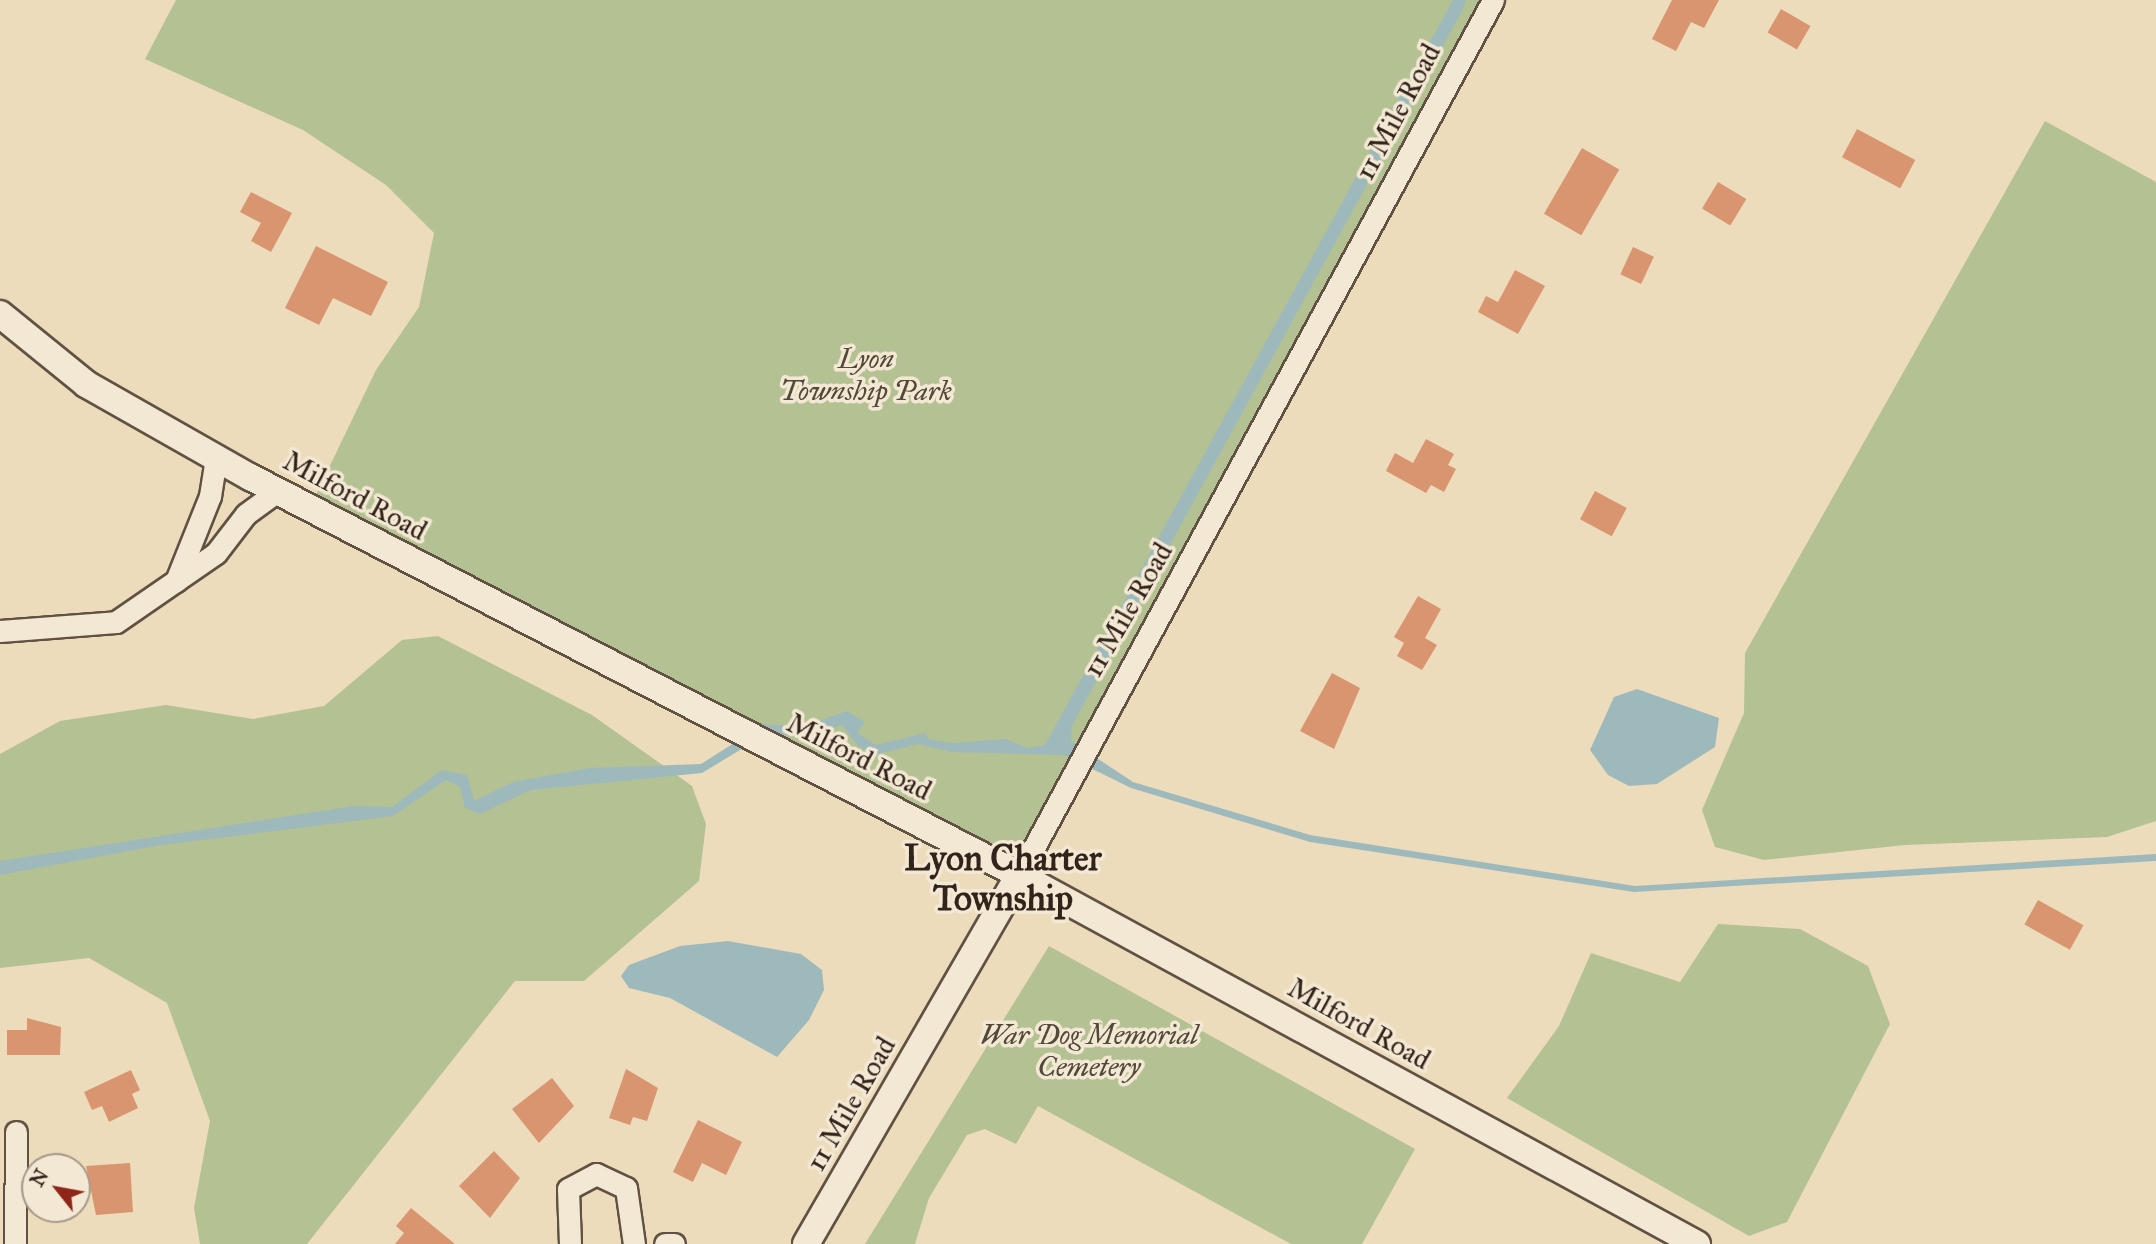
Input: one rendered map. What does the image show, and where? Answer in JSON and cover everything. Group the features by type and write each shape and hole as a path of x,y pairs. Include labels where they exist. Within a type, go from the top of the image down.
{"street":[{"name":"11 Mile Road","path":"806,1244 1018,875 1493,0"},
{"name":"Milford Road","path":"0,314 86,384 216,458 1018,875 1697,1244"},
{"path":"176,581 210,496 216,458"},
{"path":"0,631 116,622 216,553 246,514 278,491"},
{"path":"15,1244 16,1132"},
{"path":"570,1244 568,1189 596,1174 625,1188 634,1244"},
{"path":"665,1244 674,1244"}],"green space":[{"name":"Lyon Township Park","path":"176,0 1489,0 1019,875 309,509 376,370 419,307 434,233 386,185 303,130 145,59"},
{"path":"2045,121 2156,182 2156,821 2107,837 1905,845 1764,860 1715,847 1702,810 1744,713 1745,653"},
{"path":"438,636 592,715 692,786 706,824 699,881 584,981 515,981 307,1244 200,1244 194,1208 210,1121 167,1003 89,958 0,968 0,754 60,721 166,705 253,719 324,706 402,640"},
{"path":"1718,924 1800,929 1868,966 1890,1024 1787,1222 1749,1236 1507,1098 1559,1026 1591,953 1680,982"},
{"name":"War Dog Memorial Cemetery","path":"1049,946 1415,1149 1362,1244 1291,1244 1038,1106 1016,1144 985,1129 967,1135 929,1198 915,1244 865,1244"}],"water":[{"path":"1453,0 1466,0 1463,9 1125,627 1072,726 1071,741 1133,782 1310,835 1635,886 2156,854 2156,861 1634,892 1310,842 1131,788 1064,755 951,752 918,744 874,755 858,746 842,725 803,737 768,733 702,773 531,790 480,814 465,808 460,787 446,780 393,816 161,845 0,875 0,861 354,806 392,807 442,770 467,775 474,801 513,782 590,768 701,764 764,724 802,727 847,711 865,722 857,733 876,745 926,733 928,739 952,743 1006,739 1028,748 1045,745"},
{"path":"1637,689 1719,718 1715,747 1657,784 1629,786 1608,775 1590,750 1614,697"},
{"path":"728,941 801,954 822,970 824,990 809,1020 777,1057 670,998 629,988 621,976 629,965 680,946"}],"building":[{"path":"1672,0 1719,0 1704,28 1691,22 1676,51 1652,39"},
{"path":"1781,9 1810,26 1797,49 1768,32"},
{"path":"1857,129 1915,160 1900,188 1842,157"},
{"path":"1582,148 1619,170 1581,235 1544,214"},
{"path":"1718,182 1746,199 1730,226 1702,209"},
{"path":"251,192 292,213 271,252 251,241 261,223 240,212"},
{"path":"316,246 388,282 371,316 333,298 319,325 285,308"},
{"path":"1633,247 1654,257 1641,284 1620,274"},
{"path":"1515,270 1545,286 1518,334 1478,312 1486,296 1498,302"},
{"path":"1426,439 1454,454 1448,465 1456,469 1444,492 1431,485 1426,493 1386,471 1395,453 1413,463"},
{"path":"1595,491 1627,508 1612,536 1580,519"},
{"path":"1418,596 1441,609 1425,638 1437,645 1422,670 1397,656 1404,643 1394,637"},
{"path":"1332,673 1360,688 1334,749 1300,731"},
{"path":"2038,900 2083,925 2070,950 2024,924"},
{"path":"27,1018 61,1027 60,1055 7,1055 7,1030 27,1030"},
{"path":"626,1069 658,1088 647,1121 633,1117 630,1125 609,1118"},
{"path":"131,1070 140,1090 132,1094 138,1108 109,1122 102,1106 92,1110 84,1092"},
{"path":"552,1078 574,1106 539,1143 512,1109"},
{"path":"698,1120 742,1142 726,1175 702,1163 693,1182 673,1172"},
{"path":"494,1151 520,1178 490,1218 459,1186"},
{"path":"130,1163 133,1212 96,1215 91,1190 91,1166"},
{"path":"411,1208 455,1244 395,1244 404,1233 396,1226"}],"district":[{"name":"Lyon Charter Township","path":"1003,879"}]}
